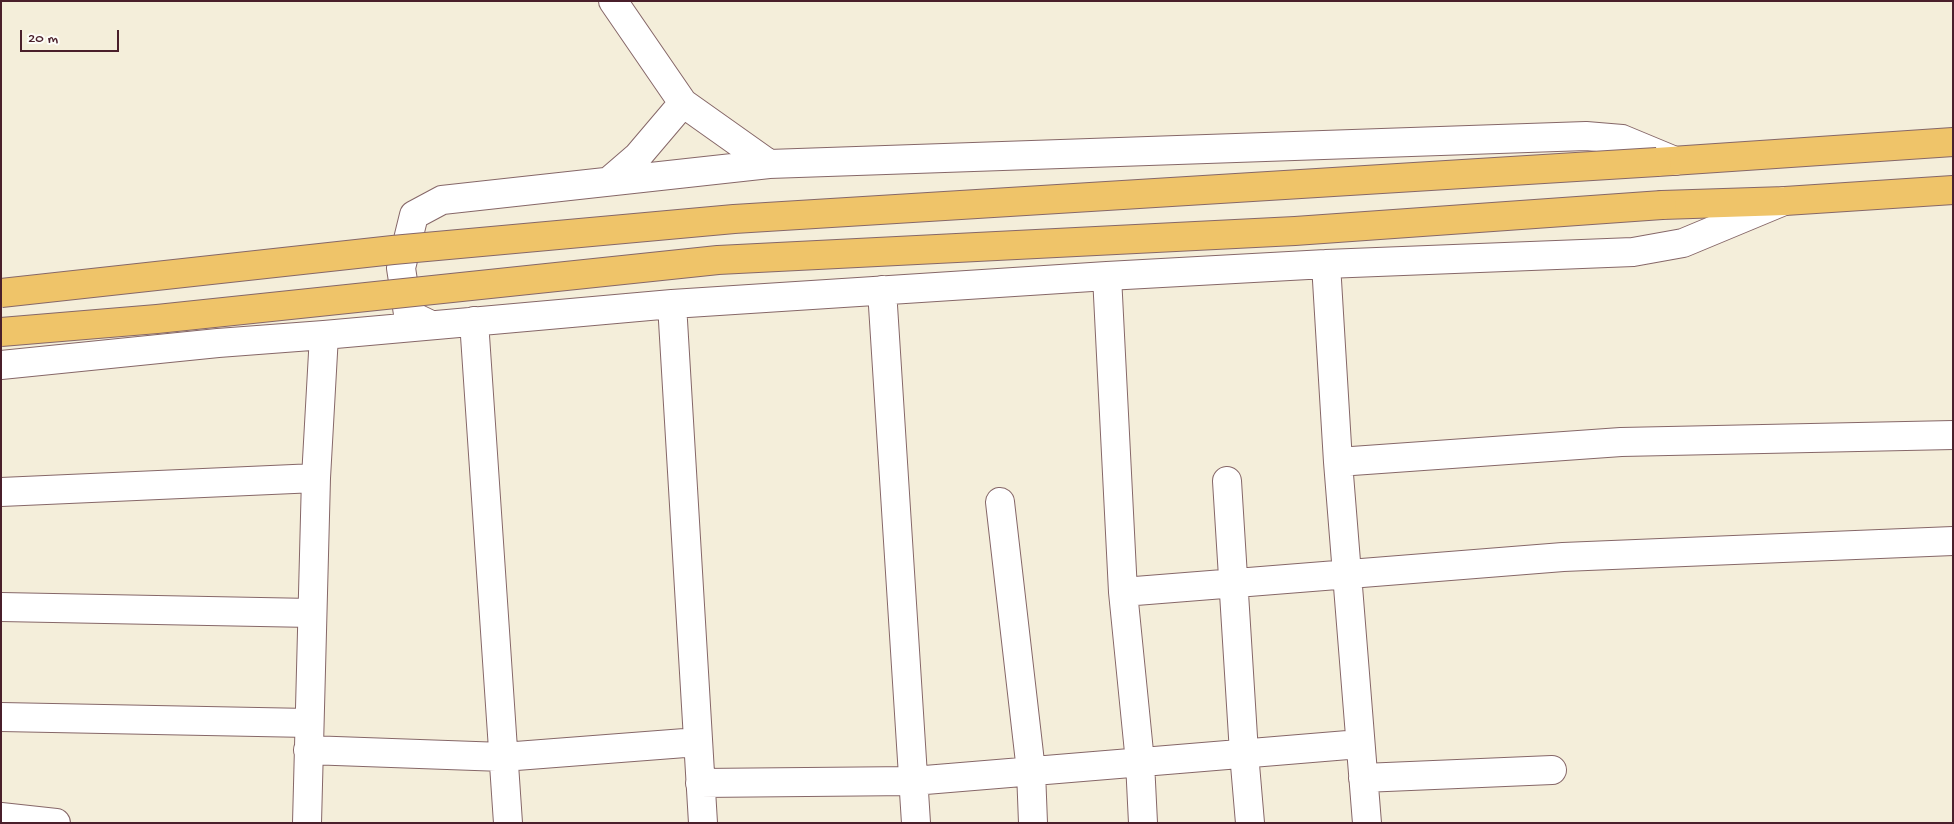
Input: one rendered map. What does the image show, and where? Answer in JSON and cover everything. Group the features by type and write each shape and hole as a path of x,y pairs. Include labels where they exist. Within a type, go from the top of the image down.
{"main road":[{"path":"1,294 393,250 734,219 1953,142"},
{"path":"1,332 157,318 718,260 1295,231 1662,205 1785,201 1953,190"}],"street":[{"path":"613,1 684,103 769,164"},
{"path":"609,181 638,156 684,103"},
{"path":"430,325 408,314 401,268 414,215 442,200 769,164 1586,136 1622,139 1666,161"},
{"path":"1,365 218,343 672,304 1326,264 1633,252 1683,243 1785,201"},
{"path":"1326,264 1338,462 1367,823"},
{"path":"1107,276 1123,592 1140,762 1143,823"},
{"path":"882,290 916,823"},
{"path":"672,304 702,823"},
{"path":"474,321 508,823"},
{"path":"306,823 316,478 324,335"},
{"path":"1338,462 1621,442 1953,435"},
{"path":"1,492 316,478"},
{"path":"1227,481 1250,823"},
{"path":"1000,502 1031,771 1033,823"},
{"path":"1123,592 1564,557 1953,542"},
{"path":"1,607 312,613"},
{"path":"1,717 309,723"},
{"path":"308,750 503,757 698,742"},
{"path":"700,783 913,781 1360,744"},
{"path":"1363,778 1552,770"},
{"path":"1,817 56,823"}]}
